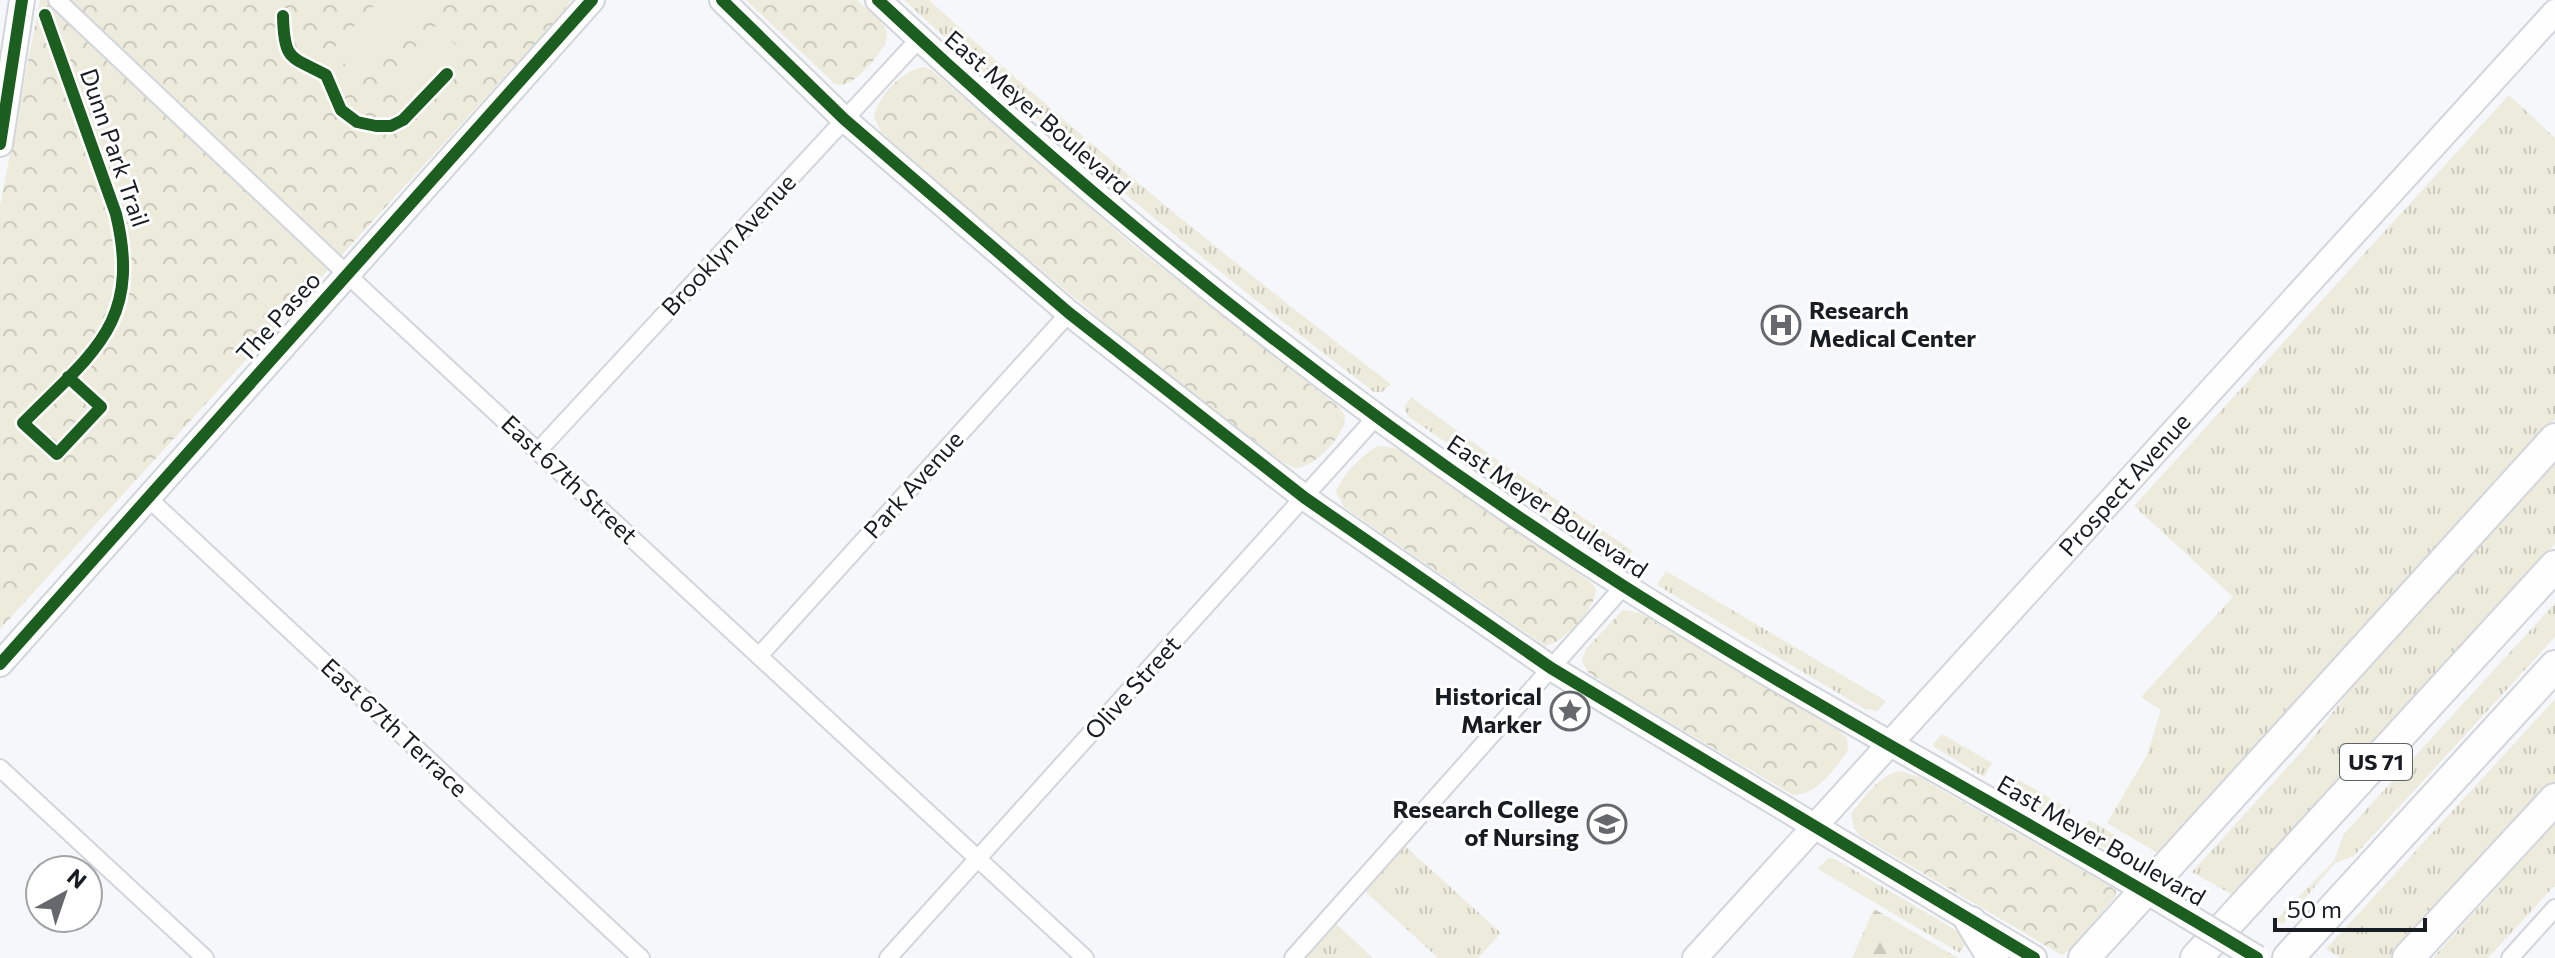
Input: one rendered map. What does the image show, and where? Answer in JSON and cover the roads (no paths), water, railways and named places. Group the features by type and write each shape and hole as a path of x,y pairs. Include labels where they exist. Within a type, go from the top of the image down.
{"highway":[{"path":"2084,958 2555,439"},
{"name":"US 71","path":"2196,958 2555,566"},
{"name":"US 71","path":"2288,958 2555,666"},
{"path":"2408,958 2555,799"},
{"path":"1971,922 1993,958"}],"main road":[{"path":"0,144 22,0"},
{"name":"The Paseo","path":"0,664 592,0"},
{"path":"722,0 844,119 1069,313 1305,498 1551,668 2034,958"},
{"name":"East Meyer Boulevard","path":"878,0 1186,270 1376,417 1527,522 1624,586 1889,745 2147,891 2257,958"},
{"name":"Prospect Avenue","path":"1695,958 2555,12"}],"street":[{"name":"East 67th Street","path":"57,0 347,275 1085,958"},
{"name":"Brooklyn Avenue","path":"538,451 919,39"},
{"name":"Park Avenue","path":"759,656 1069,313"},
{"name":"Olive Street","path":"888,958 1376,417"},
{"name":"East 67th Terrace","path":"147,497 641,958"},
{"path":"1293,958 1624,586"},
{"path":"0,768 205,958"},
{"path":"2510,958 2555,908"}],"place":[{"name":"Research Medical Center","path":"1781,325"},
{"name":"Historical Marker","path":"1570,711"},
{"name":"Research College of Nursing","path":"1607,824"}]}
